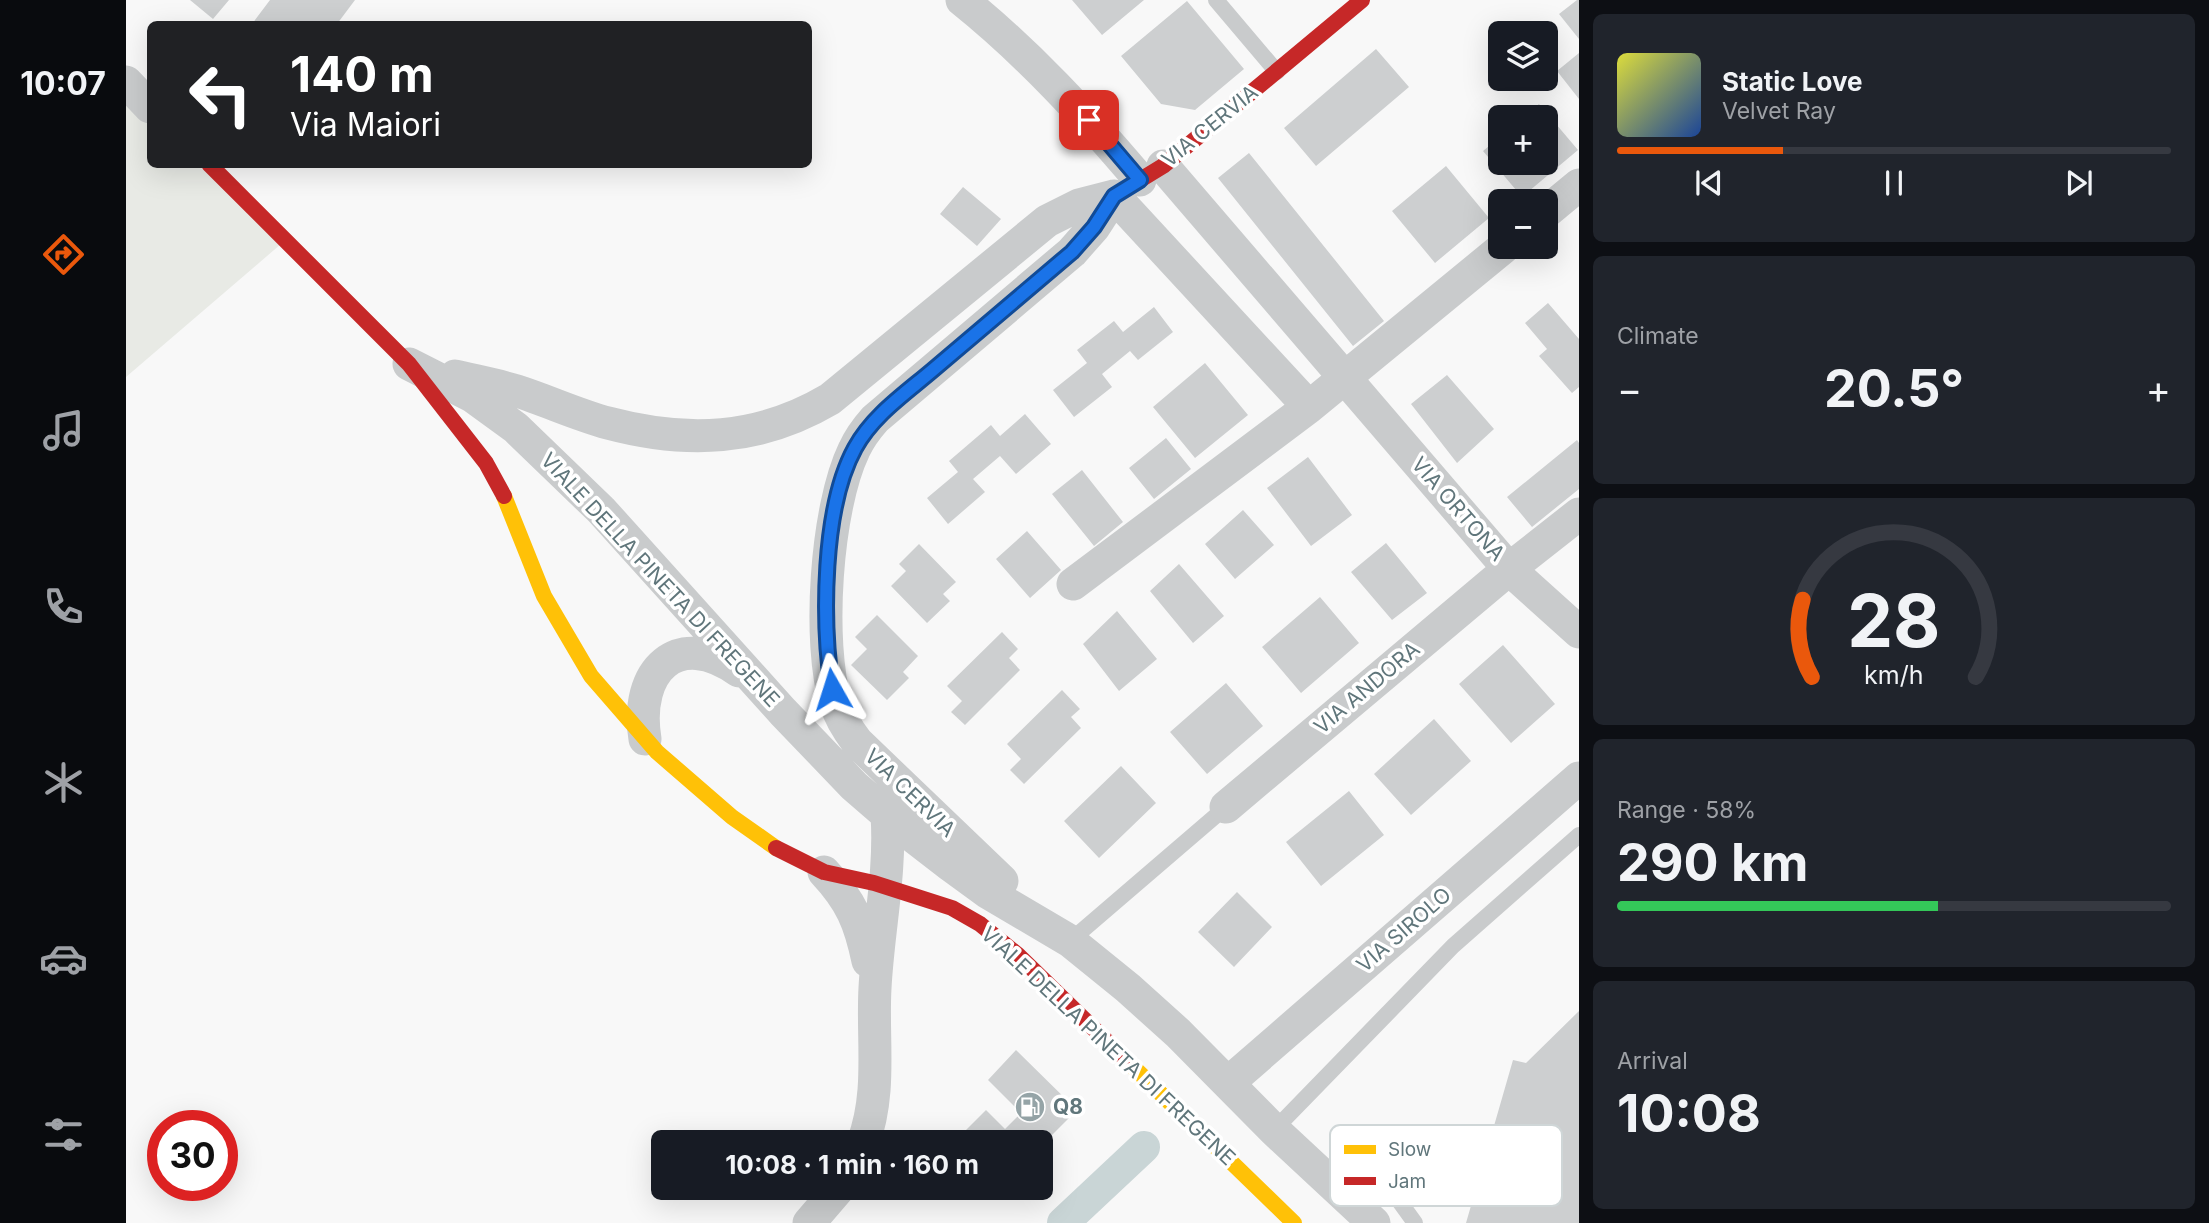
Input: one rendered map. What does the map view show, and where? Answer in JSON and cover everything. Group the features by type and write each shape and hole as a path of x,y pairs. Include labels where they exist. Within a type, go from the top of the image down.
{"street":[{"path":"962,0 1020,49 1089,120 1139,181 1309,407"},
{"name":"VIA CERVIA","path":"1070,941 992,872 851,735 836,706 830,676 826,616 832,529 839,493 855,448 869,426 881,414 1072,252 1139,181 1277,72 1362,0"},
{"path":"126,82 147,104"},
{"name":"VIALE DELLA PINETA DI FREGENE","path":"213,168 409,364 491,470 510,507 544,596 560,625 592,676 666,761 759,838 796,860 824,872 885,886 967,915 1018,955 1294,1223"},
{"path":"409,364 514,390 608,423 662,433 710,436 757,430 794,418 830,398 1047,221 1139,181"},
{"name":"VIA ORTONA","path":"1139,181 1345,378 1509,569 1579,632"},
{"path":"1558,202 1579,185"},
{"path":"1073,584 1309,407 1489,259"},
{"name":"VIALE DELLA PINETA DI FREGENE","path":"409,364 496,412 552,461 601,510 843,775 887,815 987,892 1070,941 1154,1010 1330,1182"},
{"name":"VIA ANDORA","path":"1226,807 1509,569 1579,514"},
{"path":"645,739 642,716 646,691 652,677 667,662 687,654 710,655 733,666 756,682"},
{"name":"VIA SIROLO","path":"1228,1083 1579,778"},
{"path":"866,1130 874,1100 874,991 889,853 887,815"},
{"path":"824,872 847,898 859,923 874,991"},
{"path":"878,944 896,924 936,903"},
{"path":"809,1223 829,1200"},
{"name":"VIALE DELLA PINETA DI FREGENE","path":"1356,1206 1374,1223"}],"lane":[{"path":"1216,0 1277,72"},
{"path":"1070,941 1226,807"},
{"path":"1274,1130 1453,946 1576,844"},
{"path":"1403,1206 1415,1223"}],"shaded area":[{"path":"126,86 147,108 147,168 206,168 281,244 126,377"}],"building":[{"path":"190,0 229,0 213,19"},
{"path":"270,0 355,0 339,21 254,21"},
{"path":"1072,0 1144,0 1102,35"},
{"path":"1579,0 1579,39 1559,14"},
{"path":"1187,1 1244,69 1195,110 1161,104 1121,56"},
{"path":"1376,49 1409,87 1316,166 1284,128"},
{"path":"1579,53 1579,99 1558,72"},
{"path":"1558,126 1578,150 1558,167"},
{"path":"1249,153 1384,321 1353,346 1218,178"},
{"path":"1446,166 1488,219 1435,263 1392,211"},
{"path":"1503,175 1548,175 1532,189 1515,189"},
{"path":"963,187 1001,219 977,246 940,214"},
{"path":"1548,303 1579,339 1579,387 1572,393 1539,356 1547,349 1525,323"},
{"path":"1154,307 1173,332 1138,360 1130,351 1102,374 1112,387 1074,417 1053,390 1087,363 1077,350 1114,321 1123,332"},
{"path":"1205,363 1248,415 1195,458 1153,407"},
{"path":"1447,375 1494,429 1457,463 1411,404"},
{"path":"1025,414 1051,444 1016,474 1000,456 973,479 985,492 948,524 927,498 958,472 949,461 991,425 1000,436"},
{"path":"1166,438 1191,469 1154,499 1129,468"},
{"path":"1577,440 1579,489 1532,527 1507,497"},
{"path":"1308,457 1352,515 1311,546 1267,488"},
{"path":"1082,470 1123,522 1094,546 1052,494"},
{"path":"1243,510 1274,545 1235,579 1205,544"},
{"path":"1027,531 1061,570 1030,598 996,559"},
{"path":"1386,543 1427,593 1392,620 1351,572"},
{"path":"919,544 956,582 943,594 950,601 927,623 891,586 906,571 899,564"},
{"path":"1179,564 1224,616 1193,643 1150,591"},
{"path":"1320,597 1359,643 1301,693 1262,647"},
{"path":"1117,611 1157,659 1119,691 1083,644"},
{"path":"877,615 918,656 903,672 909,678 887,700 851,665 867,649 855,637"},
{"path":"1002,632 1018,649 1009,658 1020,670 965,725 951,712 962,701 947,686"},
{"path":"1503,645 1555,704 1511,743 1459,684"},
{"path":"1226,683 1263,726 1207,774 1170,732"},
{"path":"1062,690 1080,709 1071,717 1081,728 1024,784 1010,770 1021,759 1007,744"},
{"path":"1434,719 1471,761 1411,815 1374,774"},
{"path":"1121,766 1156,803 1099,858 1064,821"},
{"path":"1349,791 1384,835 1321,886 1286,842"},
{"path":"1237,892 1272,927 1234,967 1198,932"},
{"path":"1579,1011 1579,1223 1466,1223 1471,1206 1562,1206 1562,1125 1494,1125 1513,1060 1526,1063"},
{"path":"1016,1050 1077,1110 1053,1134 1053,1130 966,1130 986,1110 1005,1129 1021,1113 988,1080"}],"waterway":[{"path":"1063,1223 1144,1147"}],"traffic: slow":[{"path":"504,496 544,596 591,676 657,752 732,817 776,848"},
{"path":"1124,1058 1294,1223"}],"traffic: jam":[{"path":"1114,196 1163,166 1362,0"},
{"path":"213,168 409,364 486,463 504,496"},
{"path":"776,848 824,872 874,883 952,908 980,924 1018,955 1124,1058"}],"place":[{"name":"Q8","path":"1030,1107"}],"route":[{"path":"832,689 826,616 828,569 836,502 855,448 869,426 881,414 1072,252 1086,238 1114,196 1140,180 1089,120"}]}
